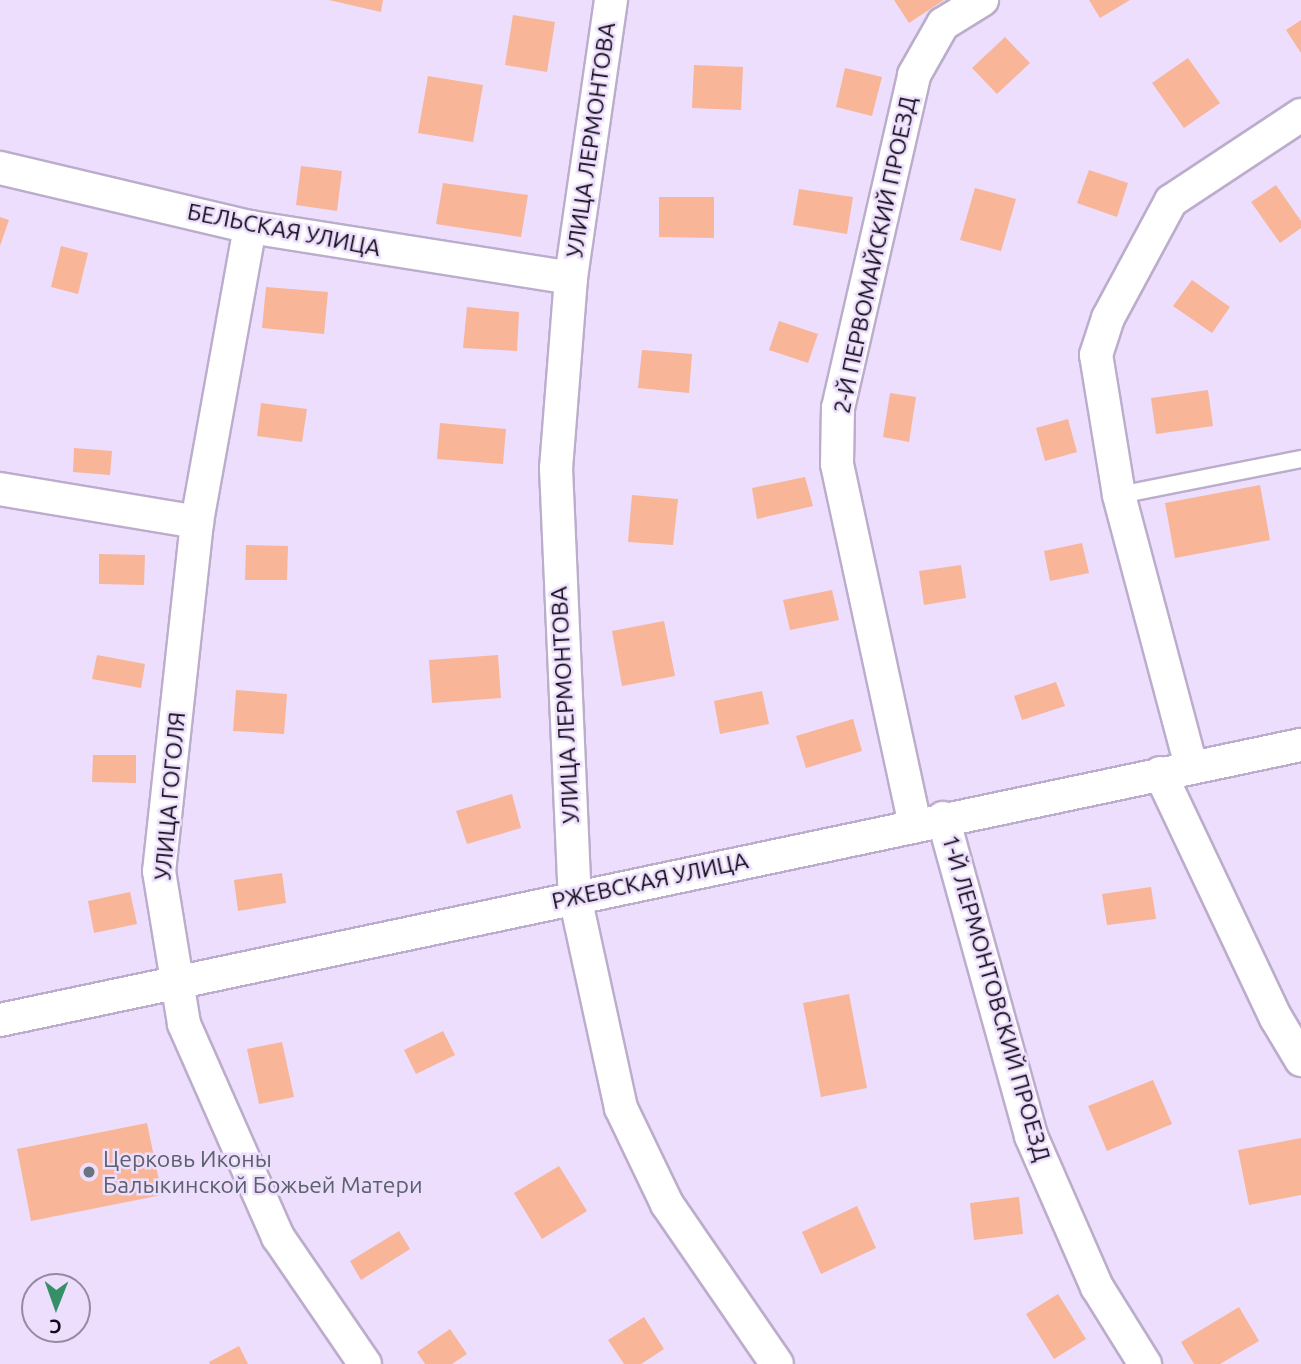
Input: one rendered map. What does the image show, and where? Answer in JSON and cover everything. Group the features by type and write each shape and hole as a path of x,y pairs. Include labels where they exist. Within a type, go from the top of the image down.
{"street":[{"name":"УЛИЦА ЛЕРМОНТОВА","path":"611,0 571,278 556,468 575,897 621,1108 667,1203 777,1364"},
{"name":"2-Й ПЕРВОМАЙСКИЙ ПРОЕЗД","path":"929,821 837,464 838,408 914,75 943,24 982,0"},
{"path":"1191,766 1119,495 1096,355 1108,318 1171,201 1301,116"},
{"name":"БЕЛЬСКАЯ УЛИЦА","path":"0,168 250,227 571,278"},
{"name":"УЛИЦА ГОГОЛЯ","path":"250,227 197,522 159,871 173,980 184,1024 278,1237 365,1364"},
{"path":"0,489 197,522"},
{"name":"РЖЕВСКАЯ УЛИЦА","path":"0,1020 173,980 1301,745"},
{"path":"1160,773 1276,1018 1301,1060"},
{"name":"1-Й ЛЕРМОНТОВСКИЙ ПРОЕЗД","path":"929,821 1031,1136 1097,1287 1145,1364"}],"lane":[{"path":"1119,495 1301,459"}],"building":[{"path":"329,0 383,0 381,12"},
{"path":"894,0 944,0 909,23"},
{"path":"1089,0 1130,0 1100,18"},
{"path":"513,15 555,22 547,72 505,65"},
{"path":"1301,20 1301,53 1286,30"},
{"path":"1005,37 1030,63 997,94 972,68"},
{"path":"1188,58 1220,103 1184,128 1152,83"},
{"path":"694,65 743,67 741,110 692,108"},
{"path":"845,68 882,77 872,116 836,107"},
{"path":"428,76 483,85 473,142 418,133"},
{"path":"301,166 342,171 337,211 296,205"},
{"path":"1089,170 1128,183 1117,217 1077,203"},
{"path":"443,183 528,195 521,237 436,224"},
{"path":"1276,185 1301,221 1301,228 1280,243 1251,202"},
{"path":"975,188 1016,199 1001,251 960,240"},
{"path":"799,189 853,197 847,234 793,225"},
{"path":"659,197 714,197 714,238 659,237"},
{"path":"0,217 9,220 0,246"},
{"path":"61,246 88,253 78,294 51,287"},
{"path":"1192,280 1230,307 1212,333 1173,306"},
{"path":"266,287 328,292 324,334 262,328"},
{"path":"467,307 519,312 517,351 463,348"},
{"path":"779,321 818,334 808,363 769,350"},
{"path":"642,350 692,354 689,393 638,388"},
{"path":"1208,390 1213,426 1156,434 1151,398"},
{"path":"890,393 916,397 909,442 883,437"},
{"path":"261,403 307,409 302,442 257,436"},
{"path":"1068,419 1077,452 1045,461 1036,428"},
{"path":"440,423 506,429 503,464 437,459"},
{"path":"74,448 112,451 110,475 73,472"},
{"path":"805,477 813,506 757,519 752,488"},
{"path":"1260,485 1270,540 1175,558 1165,503"},
{"path":"632,495 678,499 673,545 628,542"},
{"path":"1082,543 1089,573 1050,581 1044,551"},
{"path":"246,545 288,546 287,580 245,580"},
{"path":"99,554 145,555 144,585 99,584"},
{"path":"961,565 966,598 924,605 919,571"},
{"path":"832,590 839,620 790,630 783,600"},
{"path":"664,621 675,676 622,686 612,631"},
{"path":"97,655 145,664 141,688 92,679"},
{"path":"498,655 501,698 432,703 429,660"},
{"path":"1056,682 1065,706 1022,720 1014,696"},
{"path":"236,690 287,694 284,734 233,731"},
{"path":"762,691 769,724 720,734 714,701"},
{"path":"853,719 862,751 806,768 796,736"},
{"path":"93,755 136,755 136,783 92,782"},
{"path":"512,794 521,828 467,844 456,811"},
{"path":"282,873 286,903 238,911 234,880"},
{"path":"1151,887 1156,919 1107,925 1102,894"},
{"path":"130,892 137,924 94,933 88,901"},
{"path":"849,994 867,1088 821,1097 803,1003"},
{"path":"443,1031 455,1055 416,1074 404,1050"},
{"path":"282,1042 294,1097 259,1104 247,1049"},
{"path":"1153,1080 1172,1124 1107,1151 1088,1106"},
{"name":"Церковь Иконы Балыкинской Божьей Матери","path":"147,1123 162,1195 31,1221 17,1149"},
{"path":"1301,1138 1301,1195 1249,1205 1238,1150"},
{"path":"559,1166 587,1211 542,1239 514,1193"},
{"path":"1019,1197 1023,1234 974,1240 970,1203"},
{"path":"857,1206 876,1248 821,1274 802,1232"},
{"path":"399,1231 410,1249 361,1280 350,1261"},
{"path":"1058,1294 1086,1339 1054,1359 1026,1314"},
{"path":"1239,1307 1259,1341 1220,1364 1194,1364 1181,1342"},
{"path":"644,1317 664,1349 641,1364 624,1364 608,1340"},
{"path":"450,1329 467,1354 452,1364 425,1364 417,1352"},
{"path":"239,1346 248,1364 210,1364 209,1362"}],"place":[{"name":"Церковь Иконы Балыкинской Божьей Матери","path":"89,1172"}]}
